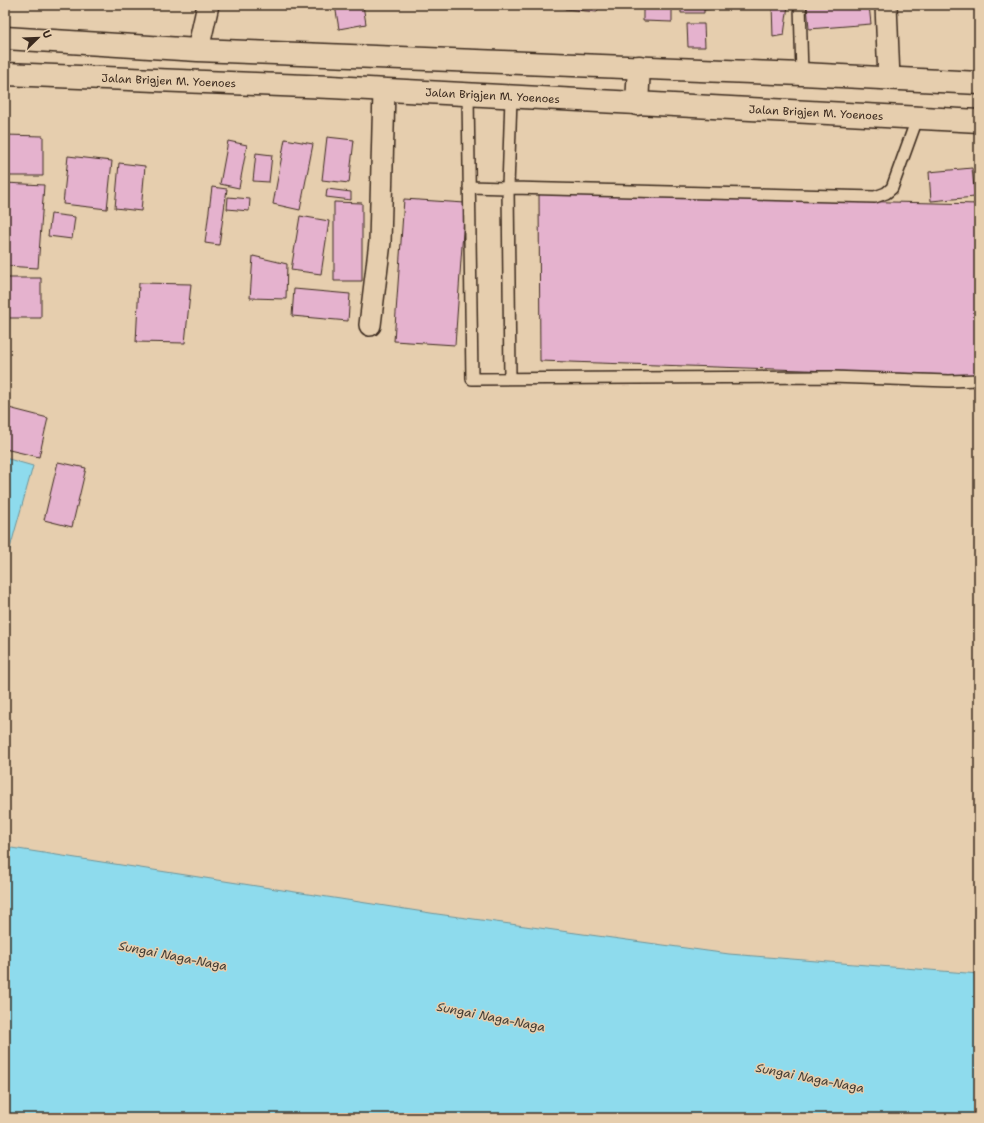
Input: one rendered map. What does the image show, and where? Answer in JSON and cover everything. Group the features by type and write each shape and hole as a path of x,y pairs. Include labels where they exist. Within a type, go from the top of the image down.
{"main road":[{"path":"5,38 198,50 639,67 979,83"},
{"path":"636,104 639,67"},
{"name":"Jalan Brigjen M. Yoenoes","path":"5,74 331,87 468,96 979,121"}],"street":[{"path":"198,50 208,5"},
{"path":"886,5 890,79"},
{"path":"370,325 380,242 384,91"}],"lane":[{"path":"800,5 802,74"},
{"path":"468,96 472,379 831,377 948,381 979,380"},
{"path":"510,378 508,187 511,98"},
{"path":"469,187 875,197 886,193 892,188 917,118"}],"water":[{"path":"5,458 33,466 5,566"},
{"name":"Sungai Naga-Naga","path":"5,847 437,914 729,954 979,974 979,1118 19,1118 5,1116"}],"building":[{"path":"335,5 363,5 366,24 339,29"},
{"path":"565,5 598,5 597,12 565,9"},
{"path":"643,5 672,5 672,22 643,21"},
{"path":"681,5 704,5 704,13 681,13"},
{"path":"704,5 720,5 720,7 704,10"},
{"path":"772,5 788,5 784,35 773,37"},
{"path":"807,5 869,5 871,24 809,29"},
{"path":"687,24 704,24 705,47 688,47"},
{"path":"5,135 43,136 43,176 5,176"},
{"path":"327,137 354,140 349,183 322,180"},
{"path":"285,139 313,144 300,210 273,204"},
{"path":"228,141 247,145 239,188 220,184"},
{"path":"256,153 272,155 269,182 253,181"},
{"path":"68,156 112,161 107,209 63,204"},
{"path":"119,163 145,166 141,211 115,208"},
{"path":"972,168 975,197 931,201 929,172"},
{"path":"5,183 44,185 38,268 5,266"},
{"path":"212,187 227,189 219,245 205,243"},
{"path":"327,189 351,192 351,200 326,197"},
{"path":"539,194 979,204 979,376 540,361"},
{"path":"228,197 250,199 249,211 227,209"},
{"path":"404,199 465,203 455,345 394,341"},
{"path":"334,202 362,203 362,281 334,281"},
{"path":"51,214 75,217 72,239 48,236"},
{"path":"300,216 329,221 321,274 291,270"},
{"path":"253,256 287,264 286,299 250,298"},
{"path":"5,278 41,278 41,318 5,318"},
{"path":"139,283 191,284 185,343 136,342"},
{"path":"294,289 350,294 348,321 292,316"},
{"path":"5,407 48,418 39,457 5,449"},
{"path":"58,462 86,468 72,527 44,520"}]}
